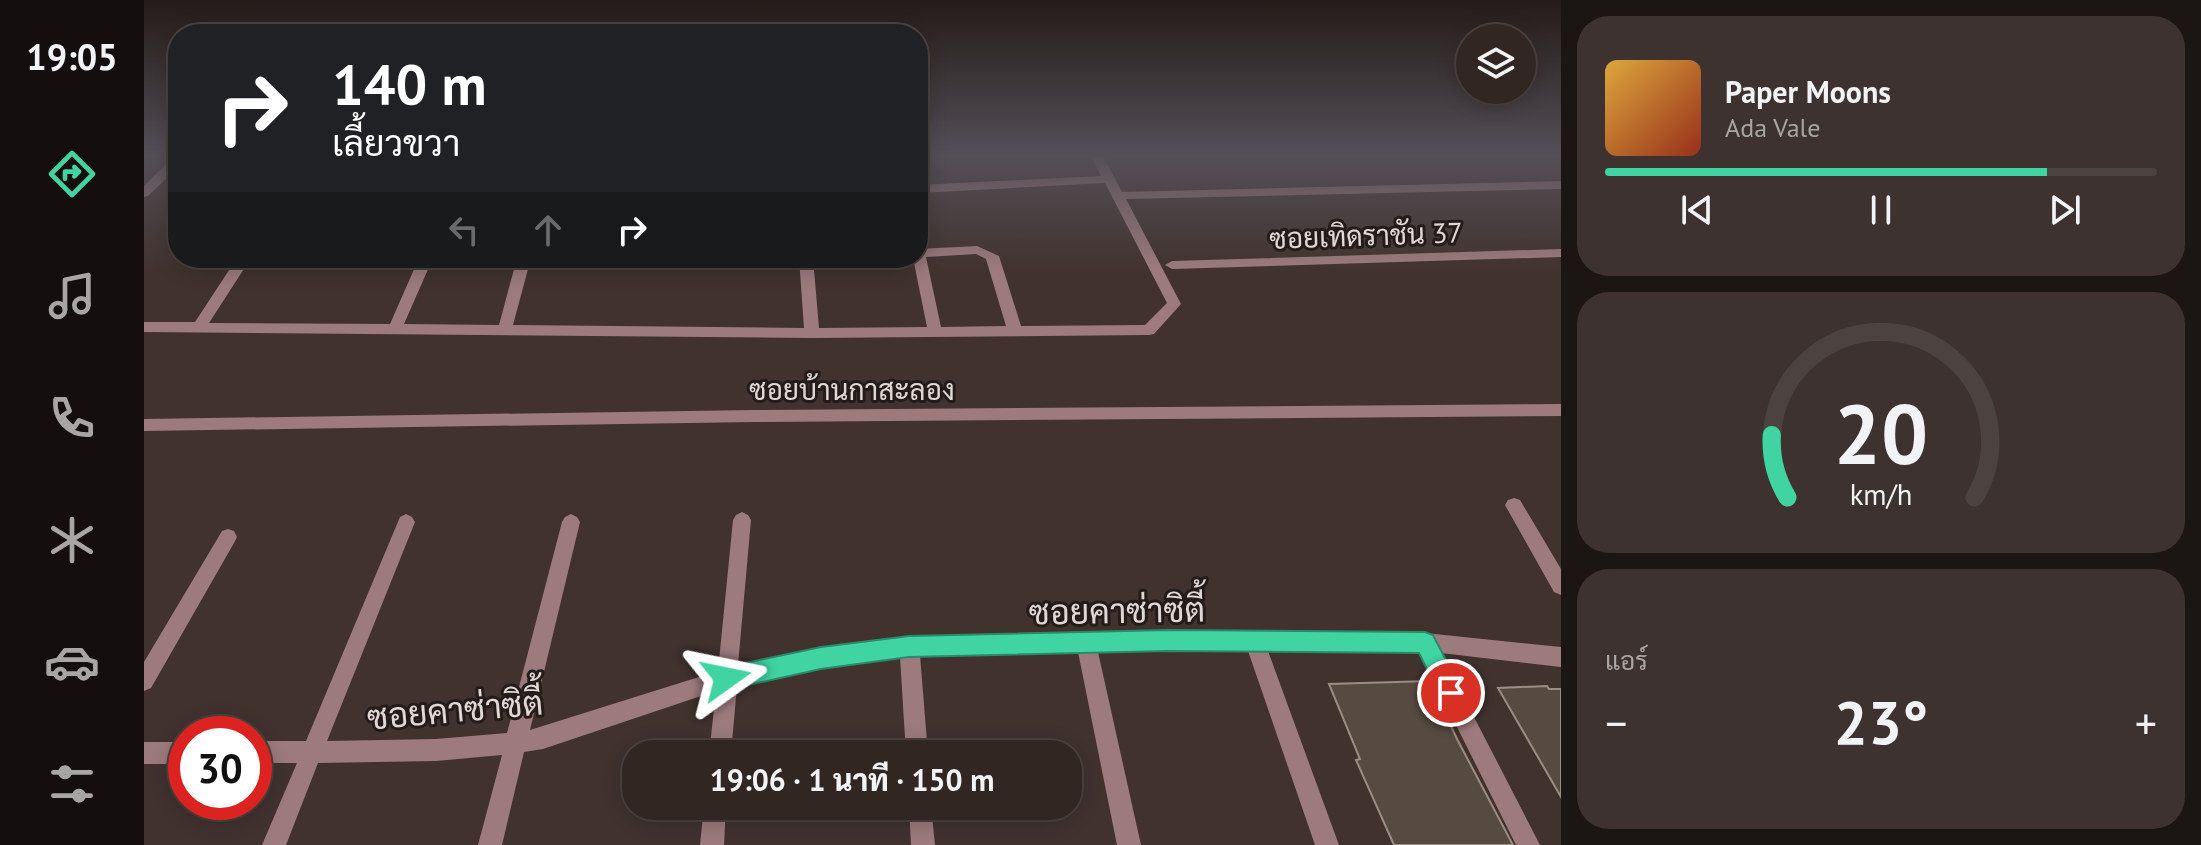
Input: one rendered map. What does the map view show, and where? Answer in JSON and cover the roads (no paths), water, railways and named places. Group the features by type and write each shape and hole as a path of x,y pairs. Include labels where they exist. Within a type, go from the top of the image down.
{"street":[{"path":"144,327 812,333 1149,330 1174,304 1118,196 1221,193"},
{"path":"928,253 977,250 992,256 1015,331"},
{"name":"ซอยเทิดราชัน 37","path":"1172,265 1561,253"},
{"path":"199,327 237,268"},
{"path":"395,329 422,268"},
{"path":"505,330 521,268"},
{"path":"807,268 812,333"},
{"path":"922,268 935,332"},
{"name":"ซอยบ้านกาสะลอง","path":"144,425 770,415 1561,410"},
{"path":"1514,505 1561,586"},
{"path":"721,740 742,520"},
{"path":"274,845 406,522"},
{"path":"490,845 571,522"},
{"path":"144,681 228,537"},
{"path":"1255,641 1327,845"},
{"path":"1086,642 1129,845"},
{"name":"ซอยคาซ่าซิตี้","path":"272,752 516,743 543,738 726,678 821,658 909,646 1086,642 1425,642 1561,657"},
{"path":"1425,642 1528,845"},
{"path":"909,646 916,740"},
{"path":"144,753 168,753"},
{"path":"712,845 714,820"},
{"path":"921,820 923,845"}]}
